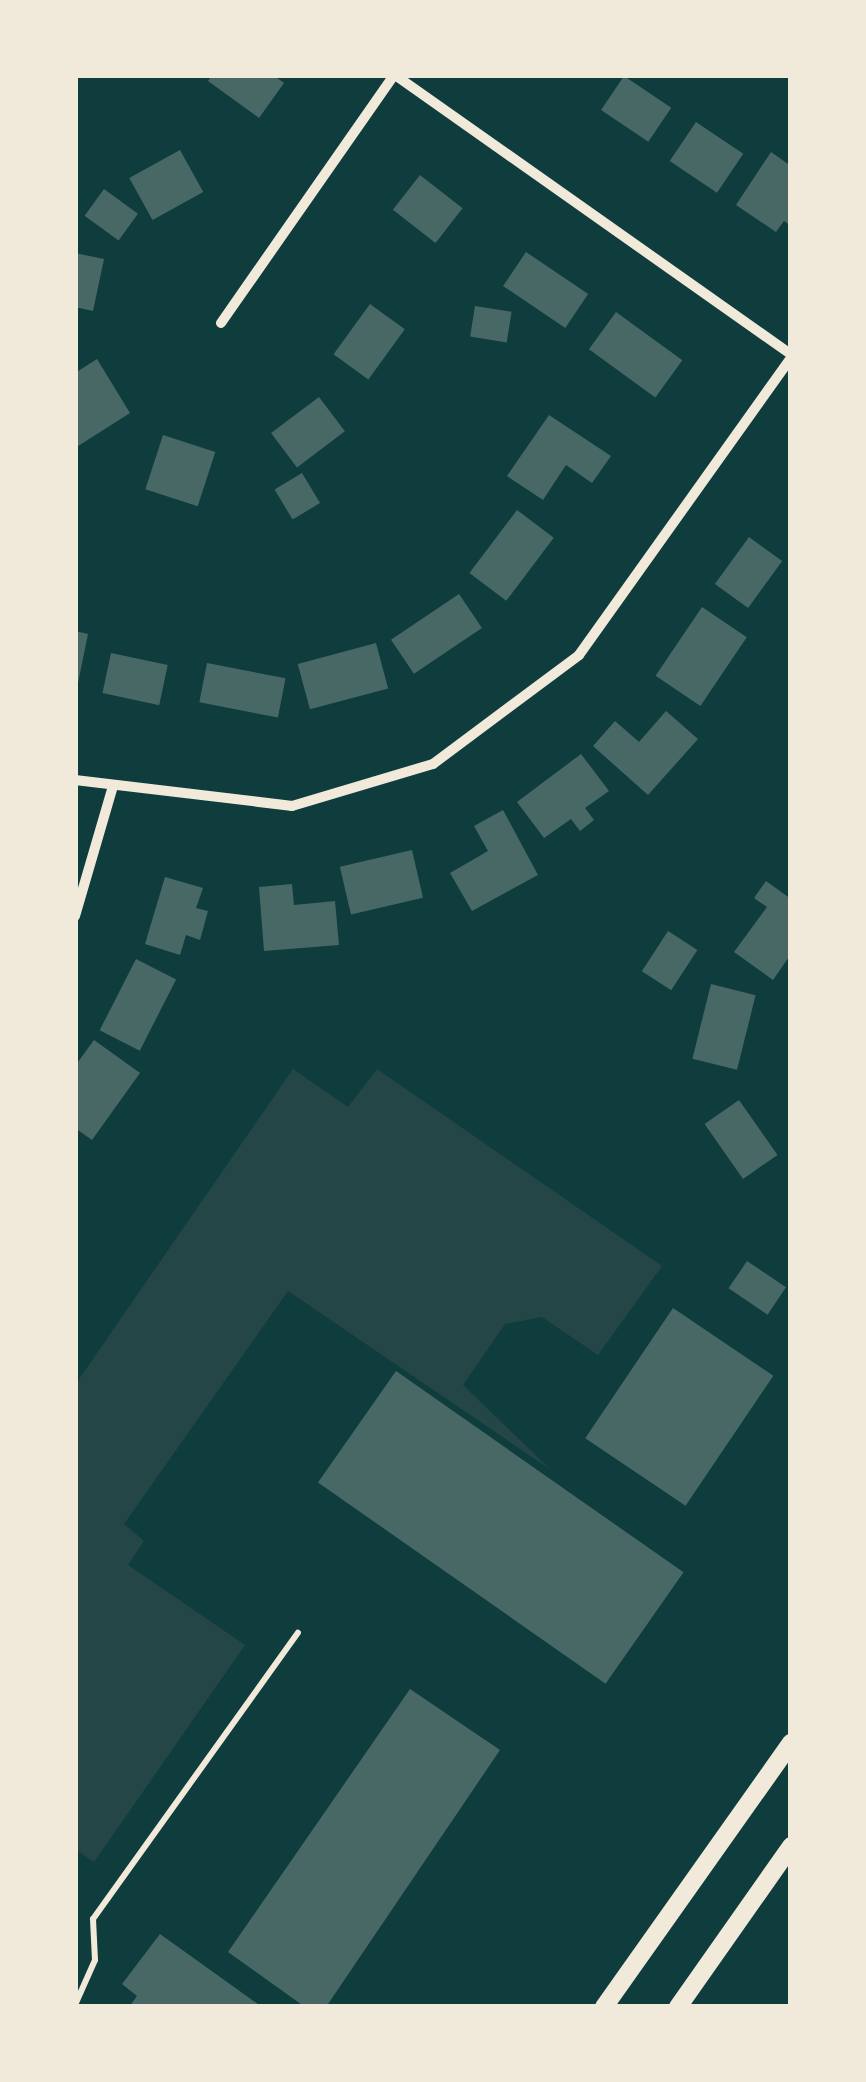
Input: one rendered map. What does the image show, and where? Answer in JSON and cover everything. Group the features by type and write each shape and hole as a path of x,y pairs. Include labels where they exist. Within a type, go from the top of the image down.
{"main road":[{"path":"604,2007 791,1743"},
{"path":"678,2007 791,1846"}],"street":[{"path":"75,780 292,806 434,764 579,655 791,356 395,75 221,323"},
{"path":"75,916 113,786"}],"lane":[{"path":"75,2005 95,1960 92,1919 298,1633"}],"shaded area":[{"path":"293,1069 348,1107 377,1069 662,1266 598,1355 542,1317 505,1324 463,1385 551,1470 288,1291 124,1524 144,1541 128,1565 245,1645 94,1862 75,1849 75,1385"}],"building":[{"path":"212,75 273,75 284,83 259,118 208,81"},
{"path":"624,76 671,108 648,142 601,110"},
{"path":"696,122 743,154 717,193 670,161"},
{"path":"180,150 203,192 153,220 129,178"},
{"path":"771,152 791,166 791,226 784,221 776,232 736,205"},
{"path":"420,175 463,208 435,243 393,210"},
{"path":"104,189 138,214 119,240 85,216"},
{"path":"526,252 588,294 565,328 503,286"},
{"path":"75,253 104,259 93,311 75,307"},
{"path":"370,304 405,329 368,379 334,354"},
{"path":"475,306 512,312 507,342 470,337"},
{"path":"616,312 682,360 655,397 589,349"},
{"path":"97,359 130,413 75,448 75,373"},
{"path":"319,397 345,431 297,467 271,433"},
{"path":"549,415 611,456 592,483 566,465 543,500 507,476"},
{"path":"163,435 215,452 198,506 145,489"},
{"path":"302,473 320,503 293,519 275,489"},
{"path":"517,510 554,538 506,601 469,573"},
{"path":"749,537 782,561 748,608 715,584"},
{"path":"459,594 482,628 414,674 391,640"},
{"path":"702,607 747,637 700,706 656,676"},
{"path":"75,631 88,634 77,688 75,688"},
{"path":"376,643 388,688 310,709 298,664"},
{"path":"111,653 168,665 159,705 102,693"},
{"path":"207,663 286,678 278,718 199,702"},
{"path":"666,711 698,739 648,795 593,746 615,721 639,742"},
{"path":"581,754 609,791 585,808 594,820 580,831 571,819 544,838 517,802"},
{"path":"503,810 538,875 472,911 450,873 488,851 474,826"},
{"path":"412,850 423,898 351,914 340,867"},
{"path":"165,877 203,888 196,908 208,911 200,940 186,935 180,955 145,944"},
{"path":"766,881 791,899 791,954 773,980 734,952 767,907 754,898"},
{"path":"292,884 294,905 335,901 339,945 264,951 259,887"},
{"path":"668,931 697,950 671,990 642,971"},
{"path":"136,959 176,979 140,1051 100,1030"},
{"path":"711,984 756,995 737,1070 692,1059"},
{"path":"94,1040 140,1073 92,1140 75,1128 75,1066"},
{"path":"739,1100 777,1155 743,1179 705,1124"},
{"path":"747,1261 786,1287 768,1315 729,1288"},
{"path":"673,1308 773,1376 686,1506 585,1438"},
{"path":"396,1371 684,1572 606,1684 318,1482"},
{"path":"410,1689 500,1750 326,2007 305,2007 228,1952"},
{"path":"160,1934 262,2007 129,2007 137,1996 122,1984"}]}
